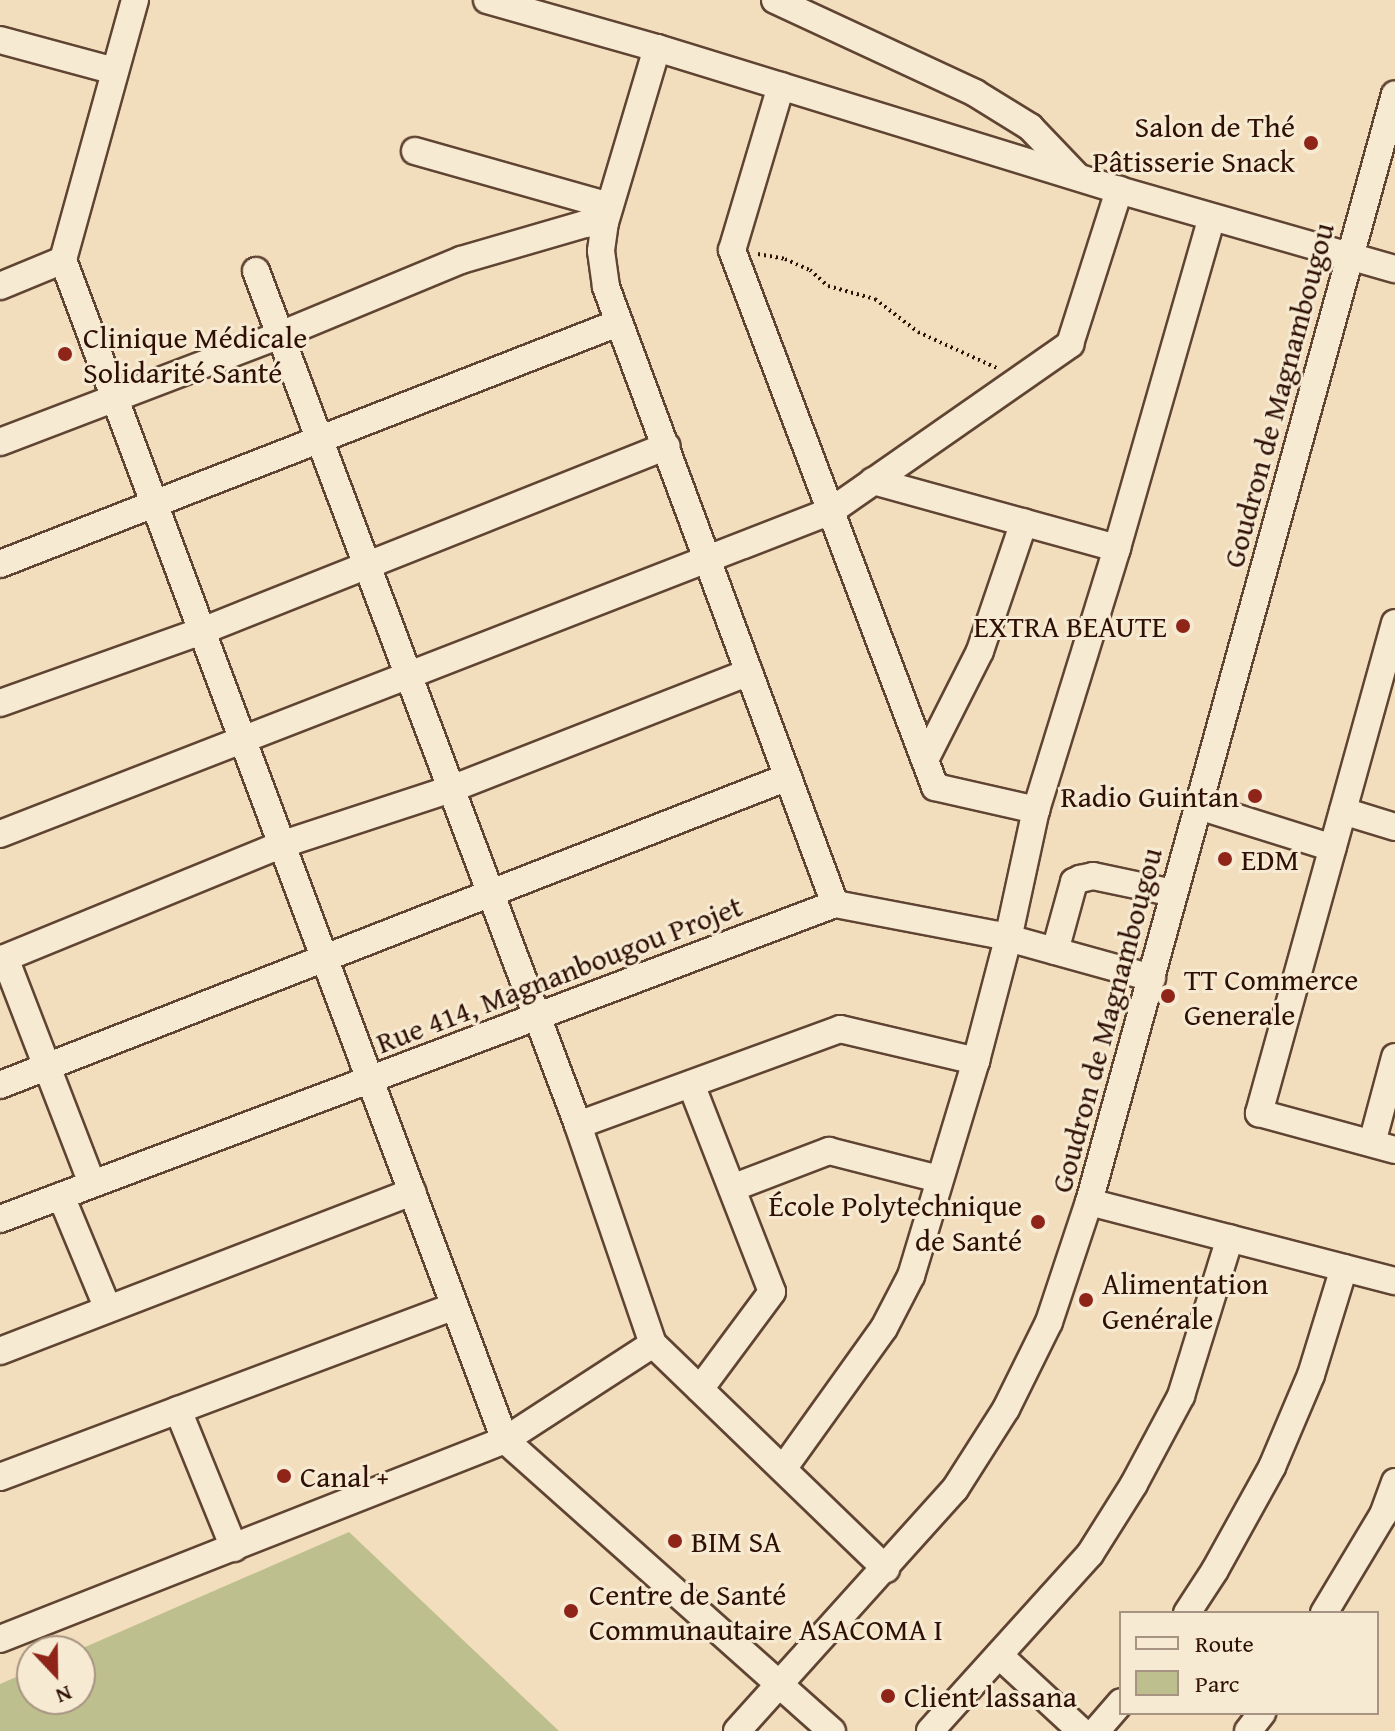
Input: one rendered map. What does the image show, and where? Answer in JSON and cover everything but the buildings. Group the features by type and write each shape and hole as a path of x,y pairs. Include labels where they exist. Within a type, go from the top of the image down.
{"street":[{"path":"135,0 63,260 505,1440 832,1731"},
{"path":"487,0 657,48 1119,190 1395,269"},
{"path":"775,0 975,93 1030,127 1079,178"},
{"path":"0,40 115,71"},
{"path":"657,48 607,214 601,251 606,287 835,904 1008,939 1152,978"},
{"path":"781,86 732,250 935,787 1036,810"},
{"name":"Goudron de Magnambougou","path":"737,1731 955,1489 1028,1369 1049,1322 1089,1202 1394,99"},
{"path":"415,151 607,214"},
{"path":"0,834 831,511 1070,344 1119,190"},
{"path":"0,442 280,335 461,260 585,224 607,214"},
{"path":"783,1469 884,1328 911,1276 976,1061 1008,939 1036,810 1117,548 1212,217"},
{"path":"0,286 63,260"},
{"path":"256,271 578,1125 653,1344 886,1569"},
{"path":"0,564 618,323"},
{"path":"0,703 202,631 666,446"},
{"path":"873,481 1117,548"},
{"path":"925,760 980,651 1024,522"},
{"path":"1395,623 1259,1113 1383,1147 1395,1057"},
{"path":"92,1184 2,959 283,844 451,789 749,672"},
{"path":"0,1085 788,777"},
{"path":"1199,806 1333,848"},
{"path":"1343,811 1395,827"},
{"path":"1055,951 1074,882 1080,879 1093,876 1174,893"},
{"name":"Rue 414, Magnanbougou Projet","path":"0,1219 835,904"},
{"path":"578,1125 840,1029 976,1061"},
{"path":"691,1084 772,1292 700,1389"},
{"path":"732,1188 829,1151 939,1179"},
{"path":"0,1351 412,1192"},
{"path":"61,1196 108,1309"},
{"path":"1089,1202 1395,1281"},
{"path":"930,1731 1090,1554 1134,1484 1181,1396 1230,1238"},
{"path":"1188,1611 1272,1467 1311,1375 1344,1268"},
{"path":"0,1477 454,1306"},
{"path":"0,1639 505,1440 653,1344"},
{"path":"178,1410 234,1548"},
{"path":"1325,1611 1383,1515 1395,1482"},
{"path":"999,1655 1081,1731"},
{"path":"1096,1731 1119,1704"},
{"path":"1248,1731 1260,1715"}],"path":[{"path":"732,250 785,259 810,270 828,286 875,299 918,332 1019,379"}],"green space":[{"path":"349,1532 559,1731 0,1731 0,1684 16,1677 16,1715 96,1715 96,1642"}],"place":[{"name":"Salon de Thé Pâtisserie Snack","path":"1311,143"},
{"name":"Clinique Médicale Solidarité Santé","path":"65,354"},
{"name":"EXTRA BEAUTE","path":"1183,626"},
{"name":"Radio Guintan","path":"1255,796"},
{"name":"EDM","path":"1225,859"},
{"name":"TT Commerce Generale","path":"1168,996"},
{"name":"École Polytechnique de Santé","path":"1038,1222"},
{"name":"Alimentation Genérale","path":"1086,1300"},
{"name":"Canal +","path":"284,1476"},
{"name":"BIM SA","path":"675,1541"},
{"name":"Centre de Santé Communautaire ASACOMA I","path":"571,1611"},
{"name":"Client lassana","path":"888,1696"}]}
